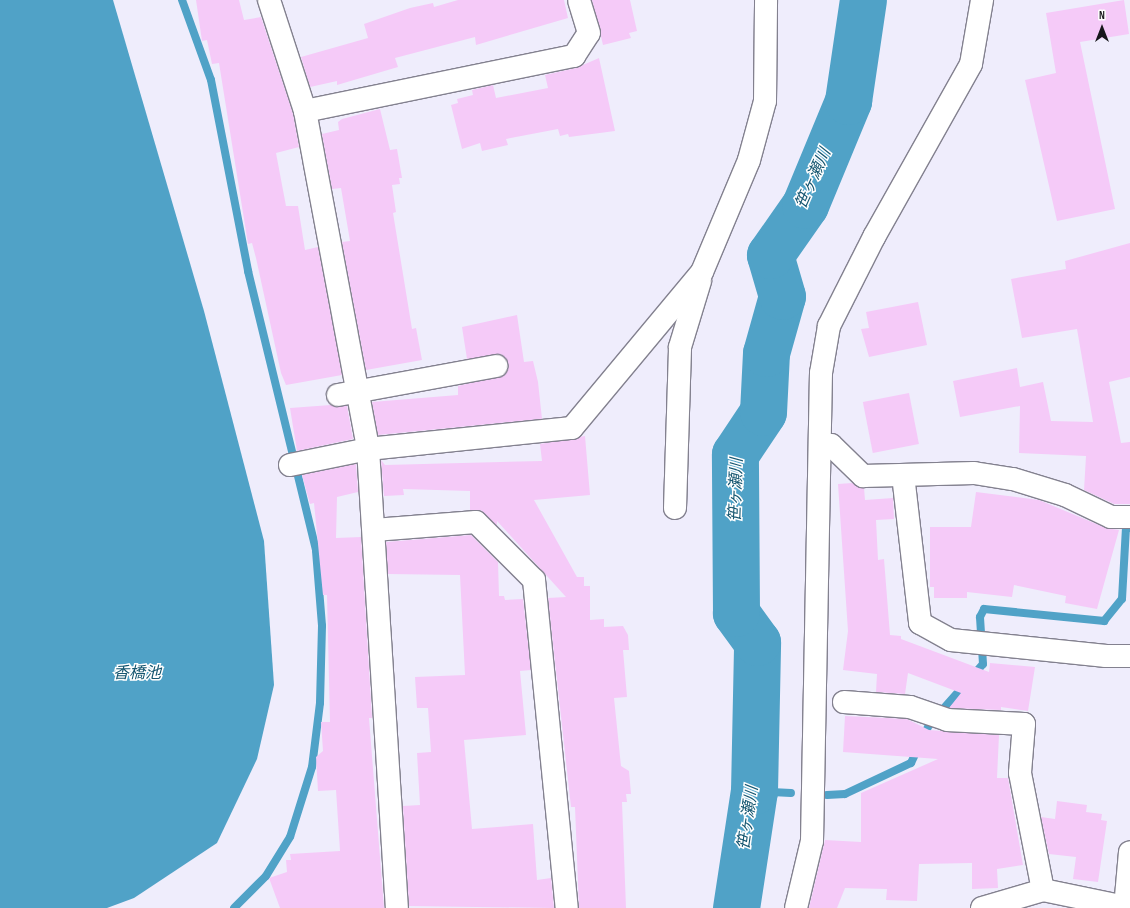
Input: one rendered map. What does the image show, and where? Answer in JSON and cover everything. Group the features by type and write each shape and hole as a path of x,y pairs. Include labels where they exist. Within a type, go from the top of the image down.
{"street":[{"path":"269,0 306,111 348,393 368,449 398,908"},
{"path":"306,111 574,56 589,33 579,0"},
{"path":"675,508 680,347 702,272 750,160 765,101 766,0"},
{"path":"796,908 812,841 821,372 829,326 874,237 971,64 982,0"},
{"path":"294,465 368,449 572,428 702,272"},
{"path":"348,393 496,366"},
{"path":"820,446 831,446 863,476 974,473 1012,479 1065,495 1111,517 1130,517"},
{"path":"902,475 920,623 950,640 981,644 1130,656"},
{"path":"374,530 476,522 534,580 567,908"},
{"path":"844,702 910,707 938,716 1024,724 1020,773 1043,890"},
{"path":"1125,908 1130,852"},
{"path":"982,908 1043,890 1130,908"}],"water":[{"name":"香橋池","path":"0,0 113,0 204,311 264,541 274,685 257,759 217,843 134,898 107,908 0,908"}],"building":[{"path":"196,0 239,0 244,20 261,17 293,114 299,147 276,153 286,206 298,206 305,250 318,247 342,375 286,385 281,373 256,258 252,243 248,244 219,63 212,64 207,40 202,41"},
{"path":"458,0 564,0 568,18 476,45 475,37 395,58 398,67 337,85 337,81 310,87 301,57 368,38 364,24 410,8 433,3 434,7"},
{"path":"592,0 630,0 637,31 629,33 631,38 603,45"},
{"path":"1124,0 1129,34 1080,42 1115,209 1057,221 1025,80 1056,73 1046,13"},
{"path":"599,58 615,131 569,137 568,134 560,136 558,129 506,139 508,145 482,151 480,143 462,149 451,105 458,103 457,99 473,95 472,90 493,85 496,98 548,88 545,75 576,68"},
{"path":"380,109 390,150 397,149 402,178 399,178 400,184 392,185 396,212 393,213 412,329 416,328 422,360 366,370 342,242 350,241 341,188 332,189 322,134 339,130 338,122 342,119"},
{"path":"1130,243 1130,377 1109,382 1121,443 1130,442 1130,504 1114,504 1084,490 1086,456 1019,453 1020,406 960,417 953,381 1017,368 1020,387 1043,382 1051,421 1093,422 1077,329 1022,338 1011,279 1066,269 1065,261"},
{"path":"918,302 927,345 869,357 861,329 869,328 866,312"},
{"path":"517,315 524,362 533,361 538,382 542,419 378,435 372,402 458,395 458,386 504,375 508,364 501,354 467,359 462,327"},
{"path":"909,393 919,444 873,453 863,402"},
{"path":"331,405 347,406 353,439 297,451 290,408"},
{"path":"585,436 590,495 534,500 577,577 584,577 584,586 590,586 590,620 604,619 604,627 623,626 628,635 629,650 623,650 627,697 614,698 621,766 629,771 631,794 626,794 627,802 622,802 626,908 579,908 575,807 571,807 548,598 566,597 497,521 497,526 481,510 470,510 470,491 403,489 404,495 384,496 381,460 385,465 542,461 540,444"},
{"path":"356,464 358,492 337,497 336,538 361,537 372,718 369,718 384,908 280,908 269,878 287,872 286,860 291,860 290,854 340,851 336,790 318,791 316,757 323,751 321,722 330,722 327,595 323,595 314,503 310,504 302,475"},
{"path":"852,483 864,488 865,500 893,498 894,519 876,520 878,560 884,559 890,635 901,636 901,639 989,672 990,663 1035,667 1028,711 1001,707 1001,710 949,708 961,693 908,673 905,694 876,692 877,674 843,670 848,631 838,484"},
{"path":"976,492 1039,500 1106,528 1119,530 1097,609 1065,603 1066,596 1014,585 1012,597 967,592 967,598 934,598 934,587 930,587 930,527 971,527"},
{"path":"471,535 498,562 499,596 504,596 505,600 523,599 531,670 520,671 526,735 464,740 472,829 533,824 537,880 551,878 554,908 409,906 403,806 420,805 417,753 431,752 428,708 417,708 415,677 465,675 460,575 388,574 386,542"},
{"path":"845,716 907,719 929,730 999,735 997,778 1008,778 1023,865 997,869 998,888 972,889 972,863 919,864 917,901 886,900 887,889 845,888 837,908 809,908 825,840 861,842 861,793 938,759 843,752"},
{"path":"1057,801 1087,805 1086,812 1102,814 1101,820 1107,821 1098,882 1073,879 1076,857 1049,854 1041,817 1055,819"}],"waterway":[{"path":"182,0 211,80 248,271 316,551 322,626 320,703 312,767 290,837 266,876 234,908"},
{"name":"笹ヶ瀬川","path":"736,908 754,791 757,642 736,613 735,454 763,412 766,353 782,296 770,255 805,205 848,101 863,0"},
{"path":"827,795 845,794 911,763 929,725 983,664 980,617 984,609 1104,621 1122,599 1126,528 1130,528"},
{"path":"754,791 791,793"}]}
